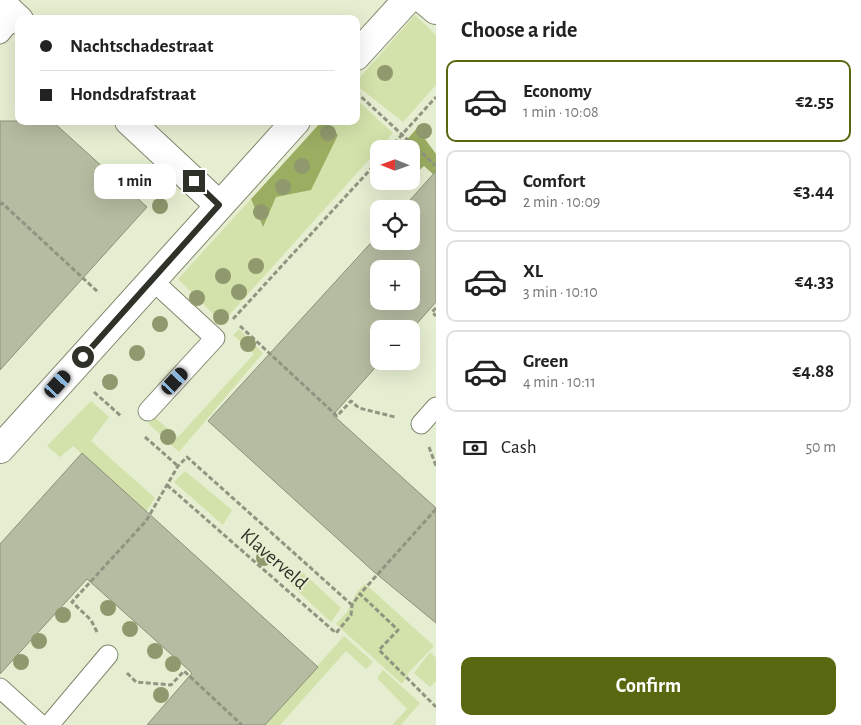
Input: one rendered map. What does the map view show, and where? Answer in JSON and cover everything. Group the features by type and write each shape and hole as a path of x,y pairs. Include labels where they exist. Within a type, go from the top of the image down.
{"street":[{"path":"360,52 407,0"},
{"path":"424,0 436,10"},
{"path":"133,125 219,205"},
{"path":"0,449 292,125"}],"lane":[{"path":"148,411 215,338 152,280"},
{"path":"421,424 436,408"},
{"path":"49,725 108,655"},
{"path":"0,688 41,725"}],"path":[{"path":"360,96 436,166"},
{"path":"397,140 436,97"},
{"path":"215,338 370,170"},
{"path":"0,205 2,203 122,314"},
{"path":"436,308 432,312 436,316"},
{"path":"233,319 337,416 351,401 359,408 421,424"},
{"path":"70,371 125,420"},
{"name":"Klaverveld","path":"108,655 91,620 72,602 146,521 178,466 187,457 352,606"},
{"name":"Klaverveld","path":"167,485 336,633 351,615 352,606 360,594 436,509"},
{"path":"360,594 398,630 379,650 436,707"},
{"path":"108,655 136,682 171,685 184,671 242,725"}],"green space":[{"path":"415,15 436,35 436,85 403,122 360,88 360,77"},
{"path":"360,103 393,133 387,140 370,140 370,159 222,323 178,279 251,199 262,226 276,197 338,135 329,125 360,125"},
{"path":"318,125 329,125 338,135 311,190 276,197 263,227 251,199"},
{"path":"417,128 436,154 436,177 424,166 420,170 420,140 407,140"},
{"path":"239,329 263,353 179,452 148,423 154,417 178,437 254,354 233,335"},
{"path":"91,401 109,417 91,441 155,498 146,512 73,446 60,457 47,446"},
{"path":"185,471 232,510 223,525 174,482"},
{"path":"299,569 341,608 331,622 287,581"},
{"path":"364,584 434,646 410,671 402,684 336,624 347,612 357,592"},
{"path":"344,636 373,662 366,669 346,651 280,725 265,725"},
{"path":"430,652 436,658 436,681 430,687 414,673"},
{"path":"383,670 420,703 401,725 392,725 407,709 377,678"}],"building":[{"path":"0,121 15,121 15,125 56,125 147,207 0,370"},
{"path":"436,171 436,302 420,320 370,320 370,370 373,370 333,415 436,508 436,623 373,571 208,421 370,244 370,250 420,250 420,200 410,200"},
{"path":"82,453 318,667 265,725 147,725 192,673 87,579 0,674 0,544"}],"route":[{"path":"83,357 219,205 194,181"}]}
